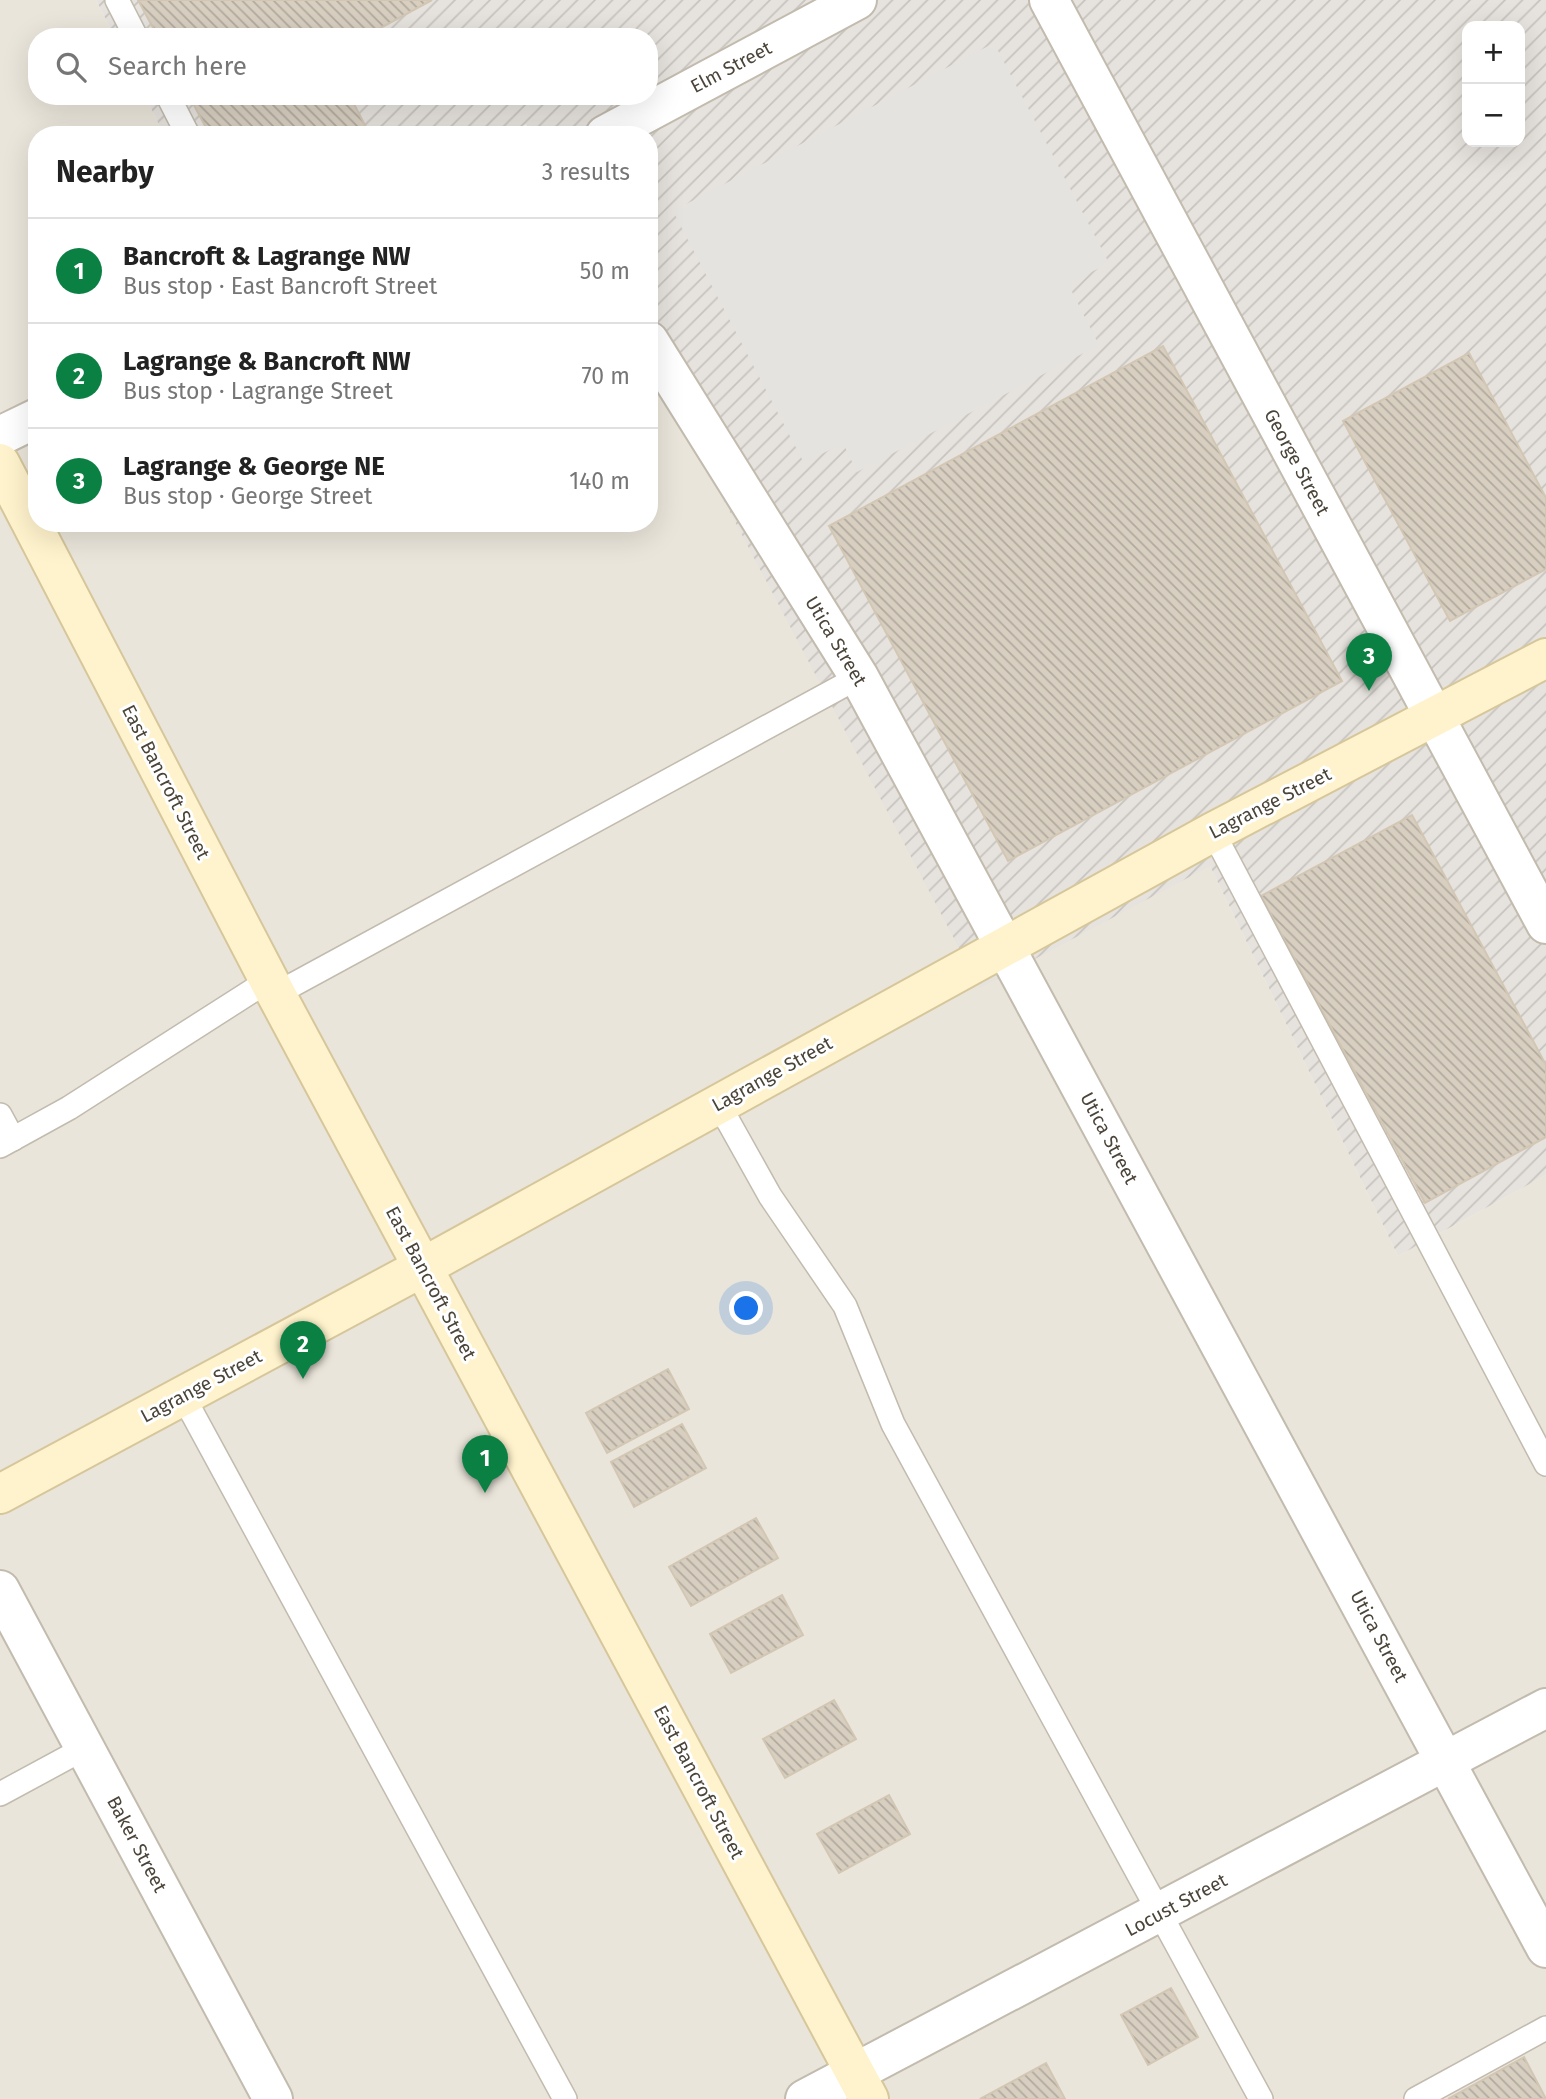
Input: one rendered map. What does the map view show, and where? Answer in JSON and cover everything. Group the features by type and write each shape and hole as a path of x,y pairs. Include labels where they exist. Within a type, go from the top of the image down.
{"street":[{"name":"Elm Street","path":"623,126 857,0"},
{"name":"George Street","path":"1049,0 1546,924"},
{"name":"Utica Street","path":"658,355 859,677 1546,1948"},
{"path":"0,436 28,422"},
{"name":"East Bancroft Street","path":"0,463 28,517"},
{"name":"East Bancroft Street","path":"36,532 272,987 862,2085"},
{"name":"Lagrange Street","path":"0,1494 423,1267 1213,832 1546,658"},
{"name":"Baker Street","path":"0,1590 273,2099"},
{"name":"Locust Street","path":"806,2099 862,2085 1160,1913 1447,1763 1546,1708"}],"lane":[{"path":"117,0 131,28"},
{"path":"173,105 183,126"},
{"path":"0,1115 6,1142 69,1108 272,987 859,677"},
{"path":"1213,832 1546,1464"},
{"path":"718,1103 770,1196 845,1306 893,1424 1261,2099"},
{"path":"183,1396 565,2099"},
{"path":"0,1794 85,1748"},
{"path":"1416,2099 1546,2028"}],"shaded area":[{"path":"0,0 96,0 110,28 28,28 28,105 149,105 160,126 28,126 28,532 658,532 658,366 1210,866 1398,1256 1546,1175 1546,2099 0,2099"},
{"path":"96,0 1546,0 1546,1175 1398,1256 1210,866 980,988 658,375 658,126 160,126 149,105 658,105 658,28 110,28"},
{"path":"994,43 1109,263 1068,284 1099,345 857,472 843,443 804,463 673,211"}],"building":[{"path":"138,0 432,0 381,28 153,28"},
{"path":"194,105 355,105 365,126 205,126"},
{"path":"1163,346 1342,681 1008,861 829,526"},
{"path":"1469,353 1546,498 1546,569 1450,621 1343,421"},
{"path":"1412,815 1546,1065 1546,1137 1425,1203 1261,896"},
{"path":"668,1369 689,1409 607,1453 586,1413"},
{"path":"682,1424 706,1468 634,1507 611,1462"},
{"path":"756,1518 778,1558 691,1606 669,1567"},
{"path":"782,1595 803,1635 731,1673 710,1634"},
{"path":"834,1700 856,1739 785,1778 763,1739"},
{"path":"889,1795 910,1834 839,1873 817,1834"},
{"path":"1171,1988 1198,2037 1148,2065 1121,2015"},
{"path":"1524,2057 1546,2099 1448,2099"},
{"path":"1046,2063 1065,2099 980,2099"}],"place":[{"name":"Lagrange & George NE","path":"1369,691"},
{"name":"Lagrange & Bancroft NW","path":"303,1379"},
{"name":"Bancroft & Lagrange NW","path":"485,1493"}]}
